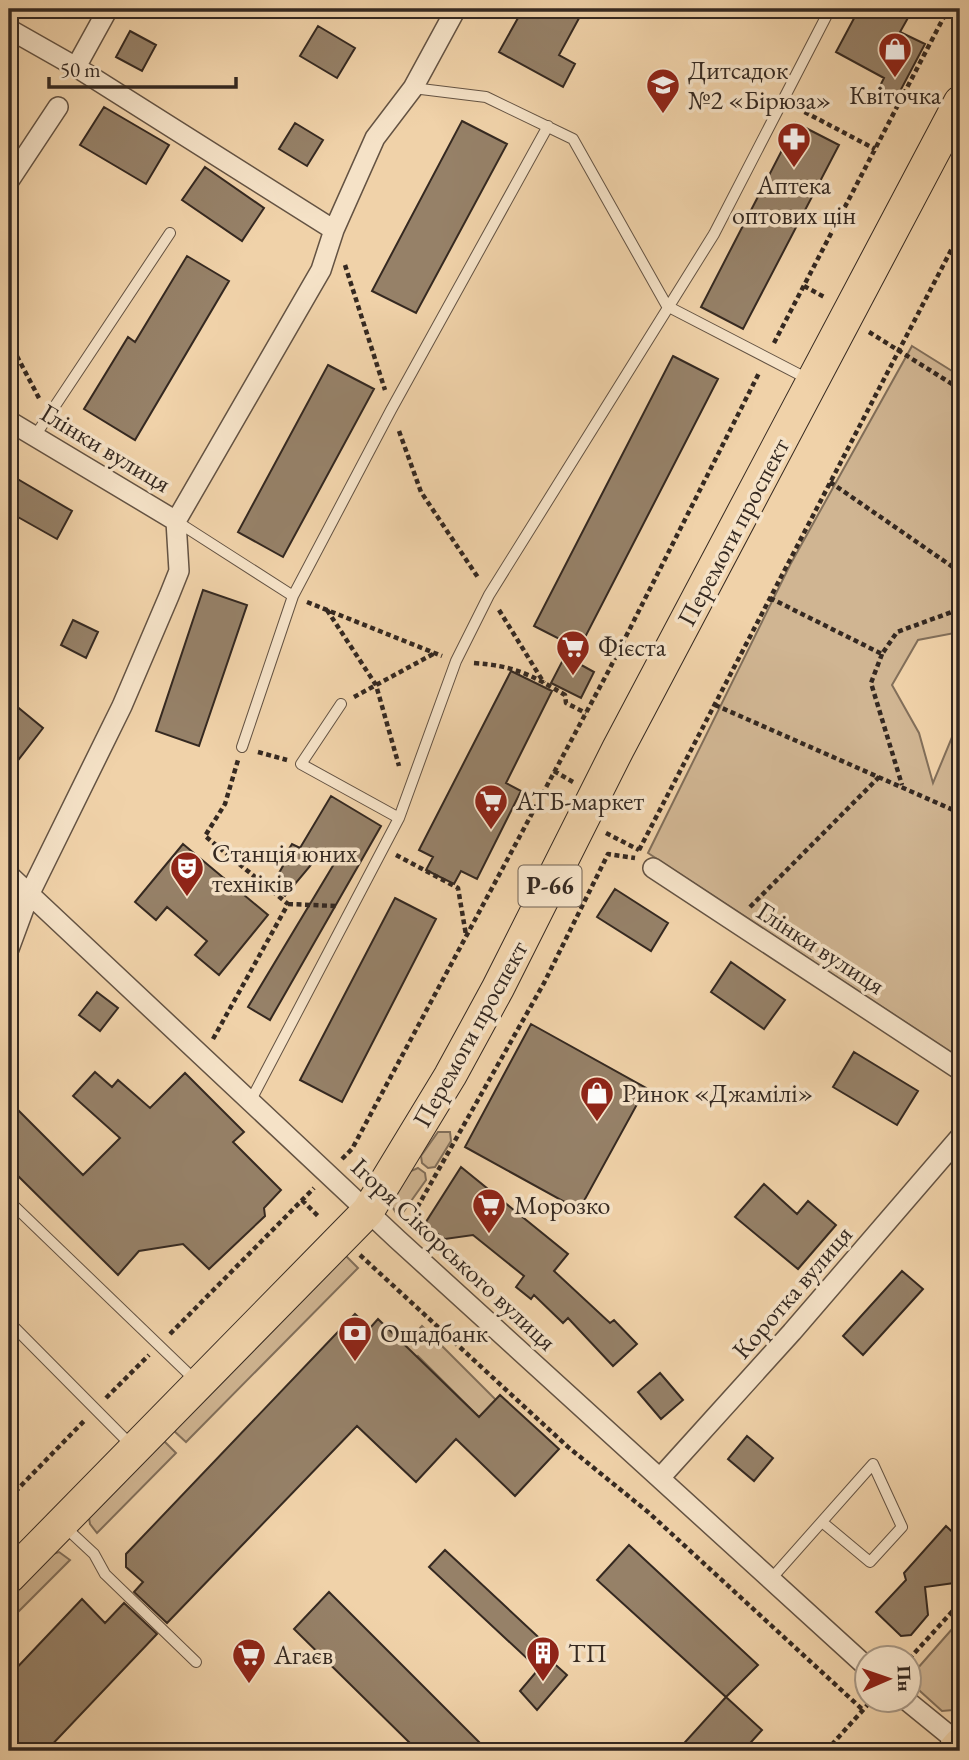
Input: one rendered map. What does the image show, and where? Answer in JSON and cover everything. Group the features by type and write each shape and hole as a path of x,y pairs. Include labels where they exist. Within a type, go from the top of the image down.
{"main road":[{"name":"Перемоги проспект","path":"9,1577 368,1211 450,1076 498,988 618,749 960,102"},
{"path":"954,1751 960,1744"}],"street":[{"path":"76,67 108,9"},
{"path":"9,949 29,895 122,706 179,571 176,521 321,270 334,230 375,138 413,88 456,9"},
{"path":"9,29 76,67 334,230"},
{"path":"9,181 58,107"},
{"name":"Глінки вулиця","path":"9,421 176,521"},
{"name":"Глінки вулиця","path":"653,868 960,1070"},
{"name":"Ігоря Сікорського вулиця","path":"9,876 204,1055 368,1211 853,1654"},
{"name":"Коротка вулиця","path":"660,1478 792,1332 960,1137"},
{"path":"923,1714 960,1744"}],"lane":[{"path":"251,1100 399,818 456,662 489,595 714,234 830,9"},
{"path":"413,88 486,97 573,139 667,306 813,381"},
{"path":"242,747 293,596 391,410 548,126"},
{"path":"34,436 170,233"},
{"path":"176,521 293,596"},
{"path":"341,704 300,764 399,818"},
{"path":"9,1201 199,1385"},
{"path":"9,1322 135,1449"},
{"path":"771,1579 873,1464 902,1527 870,1562 822,1522"},
{"path":"62,1523 94,1554 105,1574 196,1662"}],"path":[{"path":"9,1498 352,1149 609,670 948,9"},
{"path":"783,101 875,149"},
{"path":"334,230 391,410 421,492 544,683"},
{"path":"407,1225 544,983 608,854 635,858 960,233"},
{"path":"899,351 960,389"},
{"path":"830,482 960,572"},
{"path":"770,598 883,654"},
{"path":"327,609 376,685 407,795"},
{"path":"902,785 872,683 883,654 897,632 960,609"},
{"path":"341,704 435,653"},
{"path":"715,705 902,785 960,813"},
{"path":"300,764 242,747 225,804 205,836 288,904 353,906"},
{"path":"734,922 880,776"},
{"path":"383,848 458,888 466,937"},
{"path":"204,1055 288,904"},
{"path":"302,1200 320,1218"},
{"path":"411,1219 443,1248"},
{"path":"353,1250 568,1447 648,1512 853,1701"},
{"path":"923,1644 960,1603"},
{"path":"825,1751 859,1714"}],"shaded area":[{"path":"912,346 960,376 960,632 918,640 892,685 919,733 933,783 960,718 960,1058 648,853 790,565"},
{"path":"438,1132 450,1132 451,1141 435,1167 428,1168 422,1163 421,1156"},
{"path":"418,1168 425,1173 426,1180 399,1218 390,1203 411,1171"},
{"path":"346,1256 358,1268 186,1442 173,1430"},
{"path":"422,1326 496,1400 479,1417 418,1356 414,1361 401,1348"},
{"path":"163,1440 176,1453 97,1533 89,1518"},
{"path":"59,1552 70,1560 9,1621 9,1596 50,1555"},
{"path":"960,1620 960,1703 953,1710 942,1711 923,1694 923,1662"}],"building":[{"path":"523,9 584,9 559,55 575,64 563,87 499,52"},
{"path":"859,9 913,9 900,32 925,44 897,97 879,88 884,78 836,52"},
{"path":"318,26 355,48 337,78 300,56"},
{"path":"130,31 156,45 142,71 116,57"},
{"path":"104,107 169,145 146,184 80,145"},
{"path":"462,121 507,144 416,313 372,291"},
{"path":"295,123 323,140 307,166 279,149"},
{"path":"796,123 839,145 743,329 701,307"},
{"path":"205,167 264,208 242,241 182,200"},
{"path":"187,256 229,281 135,440 84,409 128,337 135,342"},
{"path":"673,356 718,379 579,649 534,626"},
{"path":"328,365 374,389 283,557 238,532"},
{"path":"9,474 72,511 57,539 9,512"},
{"path":"203,590 247,605 199,746 156,731"},
{"path":"73,620 98,632 86,658 61,645"},
{"name":"Фієста","path":"565,656 594,672 581,698 551,683"},
{"path":"511,671 552,691 506,783 521,791 477,879 461,871 454,884 426,870 433,857 419,850"},
{"path":"9,700 43,728 9,772"},
{"path":"331,796 381,826 270,1020 248,1007 334,864 320,854 285,896 275,889 283,876 279,873 284,864 281,862 292,844 300,848"},
{"path":"183,844 268,915 219,975 195,955 207,941 167,907 156,920 135,902"},
{"path":"615,889 668,923 651,951 597,917"},
{"path":"395,898 436,919 342,1102 300,1080"},
{"path":"731,962 785,1000 764,1029 711,992"},
{"path":"97,992 118,1008 100,1031 79,1015"},
{"path":"531,1024 646,1088 579,1210 465,1147"},
{"path":"854,1052 918,1091 897,1125 833,1087"},
{"path":"95,1072 112,1087 118,1080 150,1108 185,1073 244,1132 233,1142 281,1190 264,1208 265,1216 209,1269 183,1244 139,1251 118,1275 9,1167 9,1101 83,1175 120,1138 73,1096"},
{"path":"461,1167 568,1254 554,1271 610,1323 614,1320 637,1344 613,1366 568,1318 563,1323 534,1295 531,1299 516,1287 524,1276 473,1235 445,1239 424,1225"},
{"path":"764,1184 797,1214 808,1201 836,1225 798,1269 735,1217"},
{"path":"902,1271 923,1289 863,1355 843,1336"},
{"path":"355,1314 370,1328 378,1319 479,1417 500,1395 559,1449 515,1496 456,1439 416,1482 357,1426 167,1623 134,1592 143,1582 126,1567 126,1554"},
{"path":"660,1373 683,1400 661,1419 638,1392"},
{"path":"747,1436 773,1458 754,1481 728,1459"},
{"path":"946,1526 960,1539 960,1577 954,1583 925,1587 928,1615 911,1635 901,1636 876,1612 906,1580 904,1573"},
{"path":"629,1545 758,1665 726,1697 597,1580"},
{"path":"445,1550 550,1648 533,1664 429,1567"},
{"path":"329,1592 488,1751 418,1751 294,1629"},
{"path":"82,1599 105,1623 124,1603 157,1634 46,1751 9,1751 9,1676"},
{"name":"ТП","path":"548,1658 567,1675 537,1710 520,1691"},
{"path":"726,1697 762,1730 743,1751 677,1751"}],"place":[{"name":"Квіточка","path":"895,79"},
{"name":"Дитсадок №2 «Бірюза»","path":"663,115"},
{"name":"Аптека оптових цін","path":"794,169"},
{"name":"Фієста","path":"573,677"},
{"name":"АТБ-маркет","path":"491,831"},
{"name":"Станція юних техніків","path":"187,898"},
{"name":"Ринок «Джамілі»","path":"597,1123"},
{"name":"Морозко","path":"489,1235"},
{"name":"Ощадбанк","path":"355,1363"},
{"name":"ТП","path":"543,1683"},
{"name":"Агаєв","path":"249,1685"}]}
